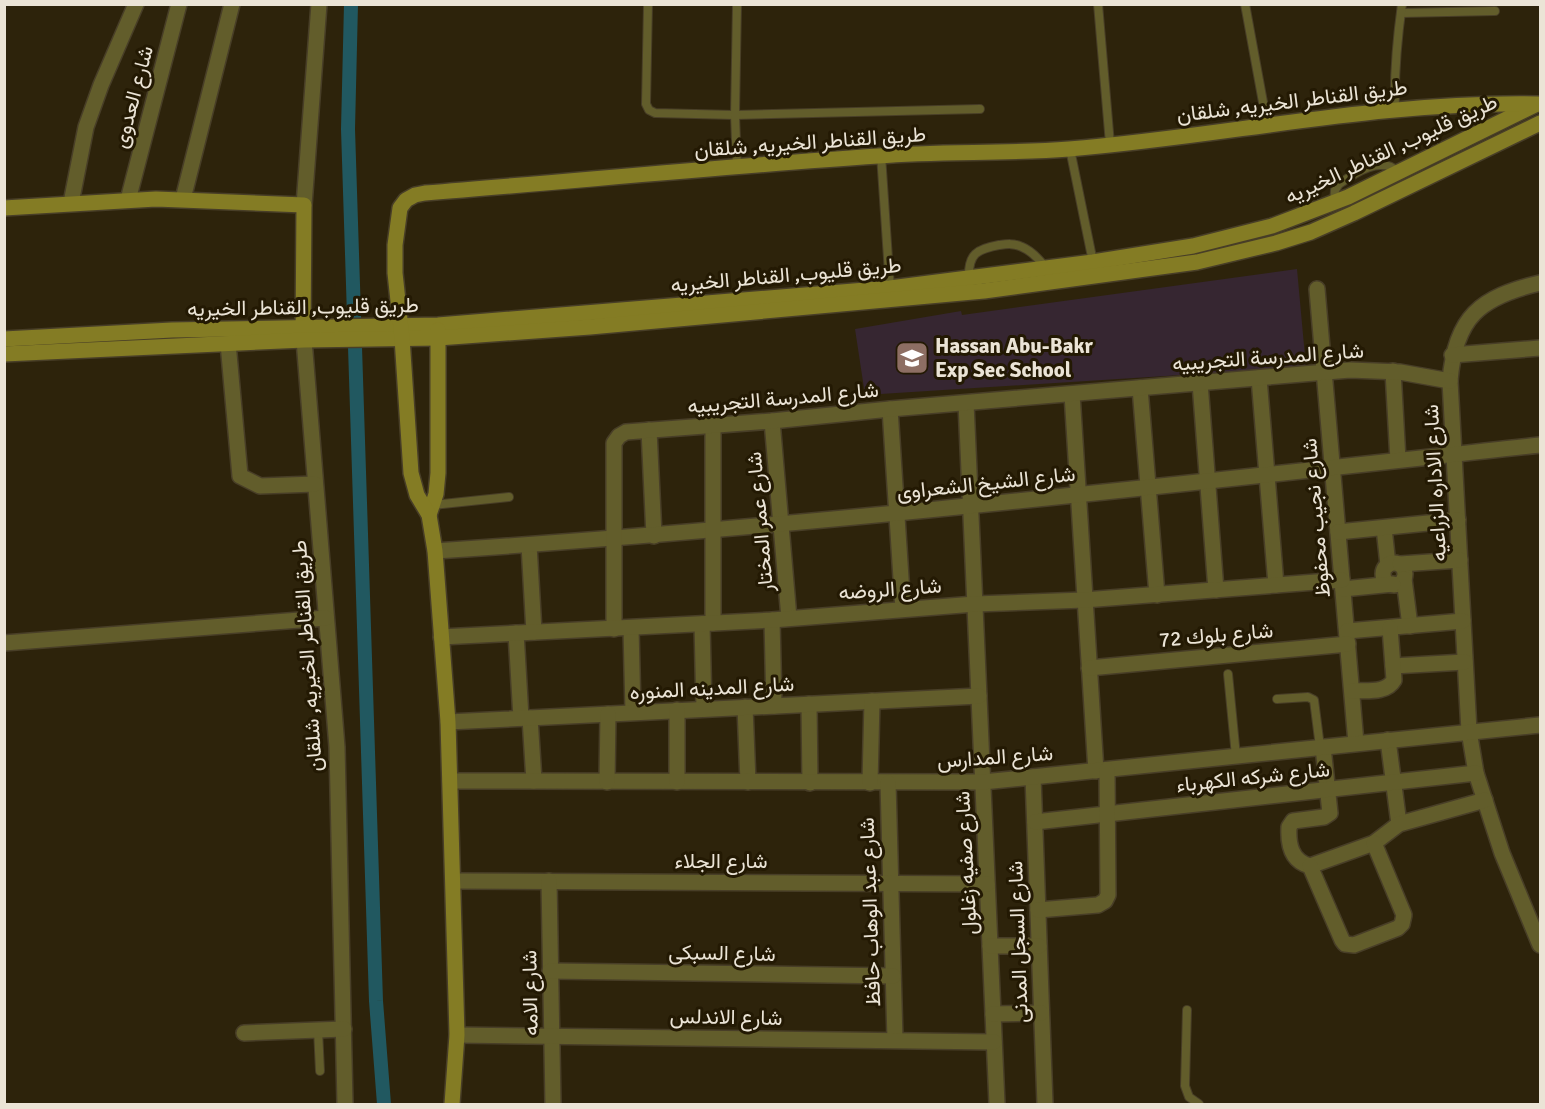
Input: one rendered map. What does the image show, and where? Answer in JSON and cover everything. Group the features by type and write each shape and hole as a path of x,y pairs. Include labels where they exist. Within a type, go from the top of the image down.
{"main road":[{"name":"طريق القناطر الخيريه, شلقان","path":"431,510 417,495 411,473 394,333 397,218 406,200 415,195 880,155 1070,149 1395,108 1457,104 1539,103"},
{"name":"طريق قليوب, القناطر الخيريه","path":"438,331 890,288 970,286 1046,268 1095,269 1272,226 1334,202 1539,103"},
{"name":"طريق قليوب, القناطر الخيريه","path":"4,339 172,330 303,334 590,327 970,286 1095,269 1197,262 1311,232 1540,123"},
{"path":"1398,172 1405,189"},
{"path":"4,208 183,199 304,205"},
{"name":"طريق القناطر الخيريه, شلقان","path":"303,334 304,205"},
{"name":"طريق القناطر الخيريه, شلقان","path":"438,331 438,473 431,510 448,722 454,881 457,1035 452,1104"},
{"name":"طريق قليوب, القناطر الخيريه","path":"4,354 228,343 303,334"}],"street":[{"path":"71,203 86,127 101,85 136,4"},
{"name":"شارع العدوى","path":"128,200 179,4"},
{"path":"183,199 232,4"},
{"path":"304,205 319,4"},
{"name":"شارع الاداره الزراعيه","path":"1540,284 1494,297 1478,309 1465,325 1452,355 1450,381 1469,731 1476,773 1502,853 1540,944"},
{"name":"شارع نجيب محفوظ","path":"1317,289 1356,743"},
{"name":"طريق القناطر الخيريه, شلقان","path":"303,334 337,747 345,1104"},
{"path":"228,343 240,476 260,486 315,484"},
{"path":"1452,355 1540,348"},
{"path":"1393,371 1398,460"},
{"name":"شارع المدرسة التجريبيه","path":"614,628 614,443 622,433 1324,372 1393,371 1450,381"},
{"path":"1259,378 1276,585"},
{"path":"1200,383 1216,590"},
{"path":"1140,388 1157,594"},
{"path":"1038,910 1098,905 1105,901 1108,895 1108,814 1089,668 1072,394"},
{"name":"شارع صفيه زغلول","path":"966,403 997,1104"},
{"path":"890,409 903,609"},
{"name":"شارع عمر المختار","path":"772,421 789,618"},
{"path":"704,709 713,531 713,425"},
{"path":"649,430 654,536"},
{"name":"شارع الشيخ الشعراوى","path":"435,551 781,525 1540,445"},
{"path":"1338,532 1458,520"},
{"path":"1384,528 1410,626"},
{"path":"529,545 534,632"},
{"name":"شارع الروضه","path":"441,637 772,620 975,604 1084,600 1276,585 1343,584 1460,560"},
{"path":"4,643 326,618"},
{"name":"شارع عمر المختار","path":"772,620 774,706"},
{"name":"شارع بلوك 72","path":"1089,668 1347,637 1390,628 1463,621"},
{"path":"631,628 633,712"},
{"path":"1352,691 1386,689 1394,680 1390,628"},
{"path":"516,633 534,781"},
{"path":"1393,666 1465,662"},
{"name":"شارع المدينه المنوره","path":"448,722 979,696"},
{"path":"870,783 872,701"},
{"path":"809,704 810,783"},
{"path":"745,707 748,782"},
{"path":"677,782 678,710"},
{"path":"607,782 608,714"},
{"name":"شارع المدارس","path":"450,781 983,782 1540,725"},
{"path":"1388,740 1399,824"},
{"path":"1322,747 1331,810 1324,818 1293,821 1288,827 1291,851 1294,857 1304,865 1310,866 1374,843 1399,824 1485,800"},
{"name":"شارع شركه الكهرباء","path":"1035,822 1476,773"},
{"name":"شارع السجل المدنى","path":"1033,777 1045,1104"},
{"name":"شارع عبد الوهاب حافظ","path":"888,783 895,1040"},
{"path":"1310,866 1342,940 1350,946 1354,945 1398,928 1404,920 1404,915 1374,843"},
{"name":"شارع الجلاء","path":"454,881 987,884"},
{"name":"شارع الامه","path":"549,881 553,1104"},
{"path":"990,946 1039,946"},
{"name":"شارع السبكى","path":"550,971 893,976"},
{"path":"993,1014 1041,1013"},
{"path":"244,1033 344,1029"},
{"name":"شارع الاندلس","path":"457,1035 994,1042"}],"lane":[{"path":"648,4 646,104 649,110 658,114 735,115 980,109"},
{"path":"737,4 735,115 737,168"},
{"path":"1098,4 1110,144"},
{"path":"1245,4 1267,124"},
{"path":"1395,108 1394,74 1401,9 1495,11"},
{"path":"1070,149 1095,269"},
{"path":"880,155 890,288"},
{"path":"970,286 969,262 983,248 1010,243 1020,246 1030,251 1046,268"},
{"path":"431,510 508,497"},
{"path":"1228,674 1236,756"},
{"path":"1277,699 1308,697 1314,700 1322,747"},
{"path":"1187,1010 1185,1086 1190,1097 1199,1104"},
{"path":"318,1030 320,1071"}],"shaded area":[{"path":"1297,269 1306,367 865,395 855,329 961,311 962,315"}],"waterway":[{"path":"351,4 348,129 376,1001 384,1104"}],"place":[{"name":"Hassan Abu-Bakr Exp Sec School","path":"912,358"}]}
